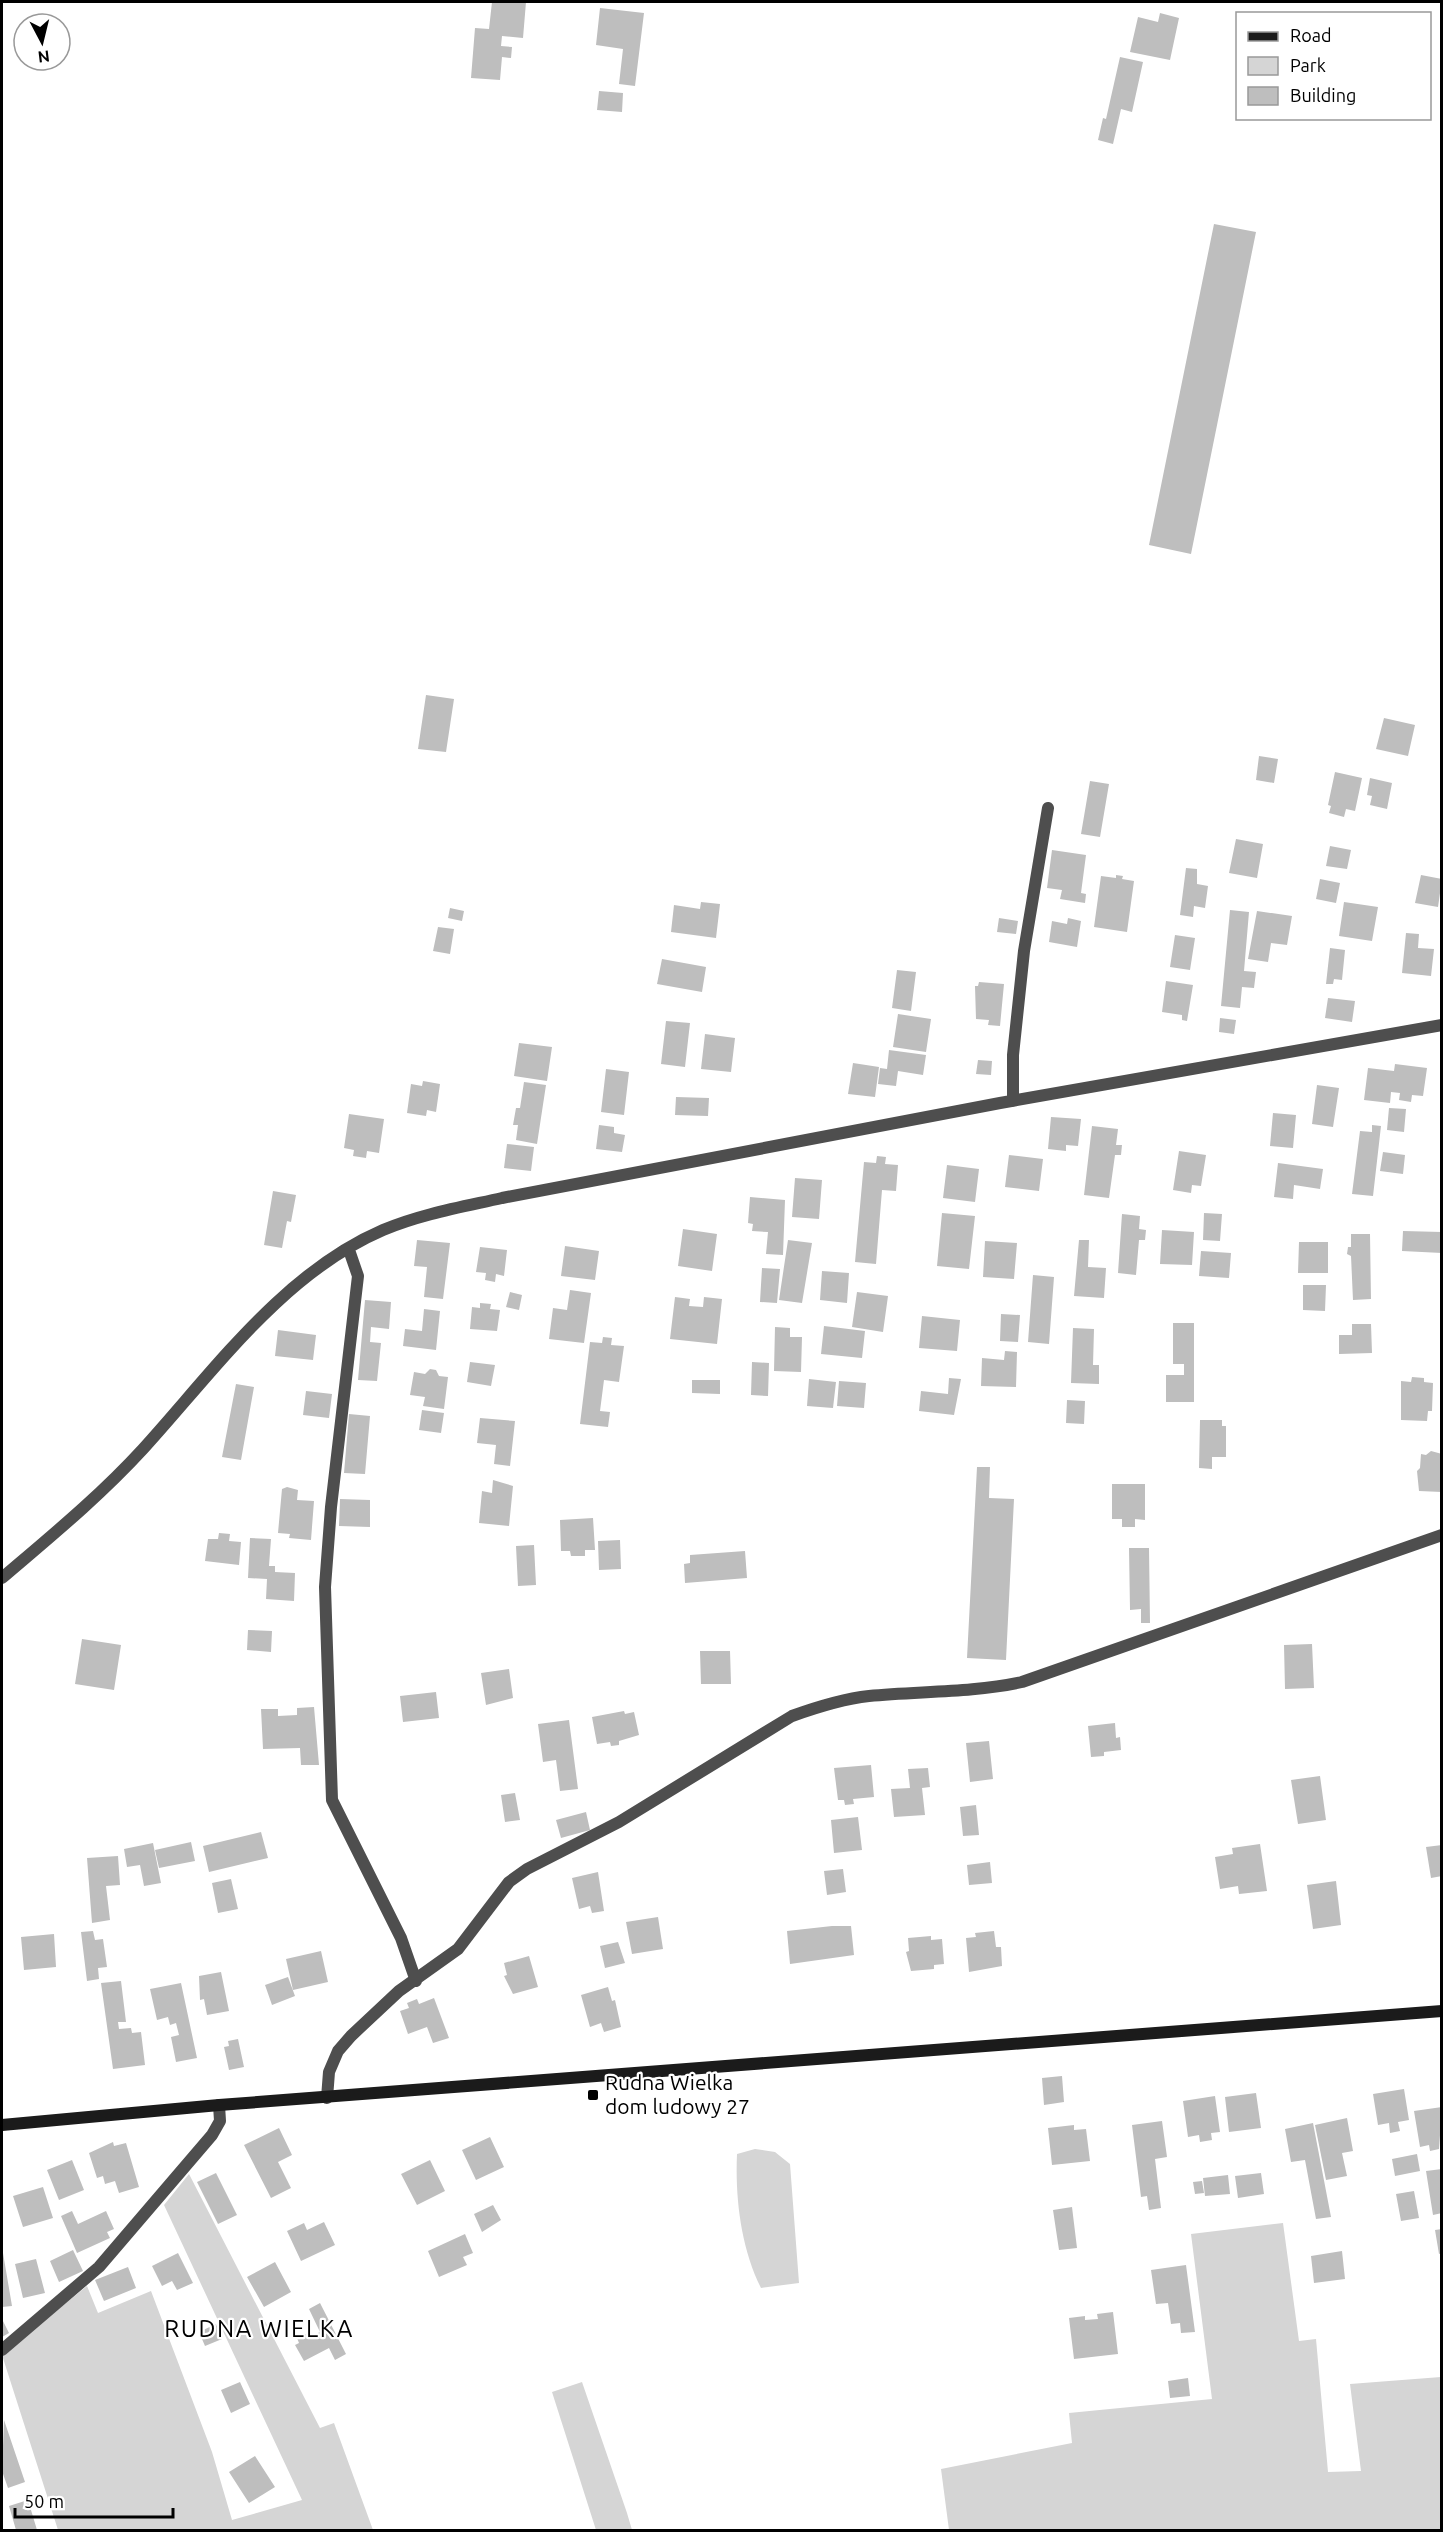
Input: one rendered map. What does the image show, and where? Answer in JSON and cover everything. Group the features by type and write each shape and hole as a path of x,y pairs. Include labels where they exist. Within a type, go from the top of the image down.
{"street":[{"path":"1013,1101 1012,1055 1024,951 1048,808"},
{"path":"2,1578 110,1484 217,1365 279,1301 316,1271 382,1231 425,1215 1013,1101 1442,1025"},
{"path":"349,1250 358,1276 331,1507 325,1587 332,1800 401,1938 416,1981"},
{"path":"327,2098 327,2079 338,2051 399,1991 458,1949 509,1882 527,1869 619,1822 792,1716 844,1700 868,1696 970,1691 1022,1682 1442,1535"},
{"path":"2,2125 219,2105 1442,2011"},
{"path":"2,2350 99,2267 212,2135 220,2121 219,2105"}],"green space":[{"path":"755,2149 775,2152 790,2164 799,2283 761,2288 754,2273 744,2240 738,2205 737,2154"},
{"path":"189,2174 320,2428 334,2423 373,2530 58,2530 2,2355 87,2286 98,2313 151,2291 212,2452 232,2520 302,2500 164,2205"},
{"path":"1283,2223 1299,2341 1316,2339 1328,2472 1361,2471 1350,2384 1441,2377 1441,2530 949,2530 941,2469 1072,2443 1069,2413 1212,2399 1191,2234"},
{"path":"582,2382 632,2530 596,2530 552,2392"}],"building":[{"path":"492,2 526,2 523,38 502,36 501,46 512,47 511,58 502,57 500,80 471,78 475,28 489,29"},
{"path":"600,8 644,13 635,86 619,84 623,49 596,45"},
{"path":"1160,13 1179,18 1170,60 1130,52 1138,17 1158,22"},
{"path":"1120,57 1143,62 1132,112 1121,109 1113,144 1098,140 1103,118 1106,119"},
{"path":"599,91 623,93 622,112 597,110"},
{"path":"1214,224 1256,232 1191,554 1149,545"},
{"path":"426,695 454,699 446,752 418,749"},
{"path":"1384,718 1415,725 1408,756 1376,749"},
{"path":"1259,756 1278,759 1274,783 1256,780"},
{"path":"1335,772 1362,778 1355,811 1346,809 1344,817 1329,813 1331,806 1328,805"},
{"path":"1370,778 1392,783 1387,809 1370,805 1372,796 1367,795"},
{"path":"1090,781 1109,784 1100,837 1081,834"},
{"path":"1236,839 1263,844 1257,878 1229,873"},
{"path":"1330,846 1351,850 1347,869 1326,866"},
{"path":"1052,850 1086,855 1081,893 1086,894 1085,903 1060,899 1062,890 1047,888"},
{"path":"1186,868 1197,869 1197,884 1208,886 1205,908 1194,906 1193,917 1180,915"},
{"path":"1116,875 1123,876 1122,879 1134,881 1127,932 1094,927 1101,876 1116,878"},
{"path":"1421,875 1442,879 1438,907 1415,903"},
{"path":"1320,879 1340,883 1336,903 1316,899"},
{"path":"701,902 720,904 716,938 671,932 674,905 700,909"},
{"path":"1344,902 1378,907 1372,941 1339,936"},
{"path":"450,908 464,911 462,921 448,918"},
{"path":"1230,910 1249,912 1244,971 1256,972 1254,988 1242,987 1240,1008 1221,1006"},
{"path":"1257,911 1292,916 1287,945 1271,943 1268,962 1248,959"},
{"path":"999,918 1018,921 1016,934 997,932"},
{"path":"1068,918 1081,921 1077,947 1049,942 1052,921 1067,924"},
{"path":"438,927 454,929 450,954 433,951"},
{"path":"1406,933 1419,934 1418,948 1434,949 1431,976 1402,973"},
{"path":"1175,935 1195,938 1190,970 1170,967"},
{"path":"1330,948 1345,950 1342,980 1334,979 1333,984 1326,984"},
{"path":"662,959 706,967 702,992 657,984"},
{"path":"897,970 916,972 911,1011 892,1008"},
{"path":"1166,981 1193,985 1187,1021 1182,1020 1182,1015 1162,1012"},
{"path":"979,982 1004,984 1000,1026 988,1025 989,1020 976,1019 975,986 978,986"},
{"path":"1328,998 1355,1001 1352,1022 1325,1018"},
{"path":"898,1014 931,1019 926,1052 893,1047"},
{"path":"1220,1018 1236,1020 1234,1034 1219,1032"},
{"path":"666,1021 690,1023 685,1067 661,1064"},
{"path":"705,1034 735,1038 731,1072 701,1069"},
{"path":"519,1043 552,1047 547,1081 514,1076"},
{"path":"889,1050 926,1055 923,1075 898,1071 896,1086 878,1084 880,1068 887,1069"},
{"path":"978,1060 992,1061 991,1075 976,1074"},
{"path":"853,1063 879,1067 875,1097 848,1094"},
{"path":"1395,1064 1427,1068 1423,1096 1412,1095 1411,1102 1399,1100 1400,1093 1391,1092 1390,1103 1364,1100 1368,1068 1394,1071"},
{"path":"606,1069 629,1072 624,1115 601,1112"},
{"path":"423,1081 440,1084 436,1112 427,1110 426,1116 407,1113 411,1084 422,1086"},
{"path":"524,1082 546,1085 537,1144 516,1140 518,1125 513,1125 516,1108 520,1108"},
{"path":"1317,1085 1339,1088 1333,1127 1312,1124"},
{"path":"676,1097 709,1098 708,1116 675,1115"},
{"path":"1389,1108 1406,1109 1404,1132 1387,1130"},
{"path":"1273,1113 1296,1115 1293,1148 1270,1146"},
{"path":"349,1114 384,1119 379,1153 367,1151 366,1158 353,1156 354,1150 344,1148"},
{"path":"1051,1117 1081,1119 1078,1146 1066,1145 1066,1151 1048,1149"},
{"path":"599,1125 614,1127 614,1133 625,1135 622,1152 596,1149"},
{"path":"1372,1125 1381,1126 1373,1196 1352,1194 1360,1131 1372,1132"},
{"path":"1092,1126 1118,1129 1116,1145 1122,1145 1121,1155 1115,1155 1109,1198 1084,1195"},
{"path":"507,1144 534,1147 531,1171 504,1168"},
{"path":"1179,1151 1206,1155 1201,1186 1192,1185 1191,1193 1173,1190"},
{"path":"1383,1152 1405,1155 1403,1174 1380,1171"},
{"path":"1009,1155 1043,1159 1039,1191 1005,1187"},
{"path":"877,1156 886,1157 885,1164 898,1165 896,1191 882,1190 876,1264 855,1262 864,1162 876,1163"},
{"path":"1278,1163 1323,1169 1320,1189 1294,1185 1293,1199 1274,1197"},
{"path":"947,1165 979,1169 975,1202 943,1198"},
{"path":"795,1178 822,1180 819,1219 792,1217"},
{"path":"273,1191 296,1195 291,1222 287,1221 282,1248 264,1245"},
{"path":"750,1197 785,1200 783,1255 766,1254 768,1232 752,1231 753,1224 748,1223"},
{"path":"942,1213 975,1216 969,1269 937,1266"},
{"path":"1204,1213 1222,1214 1220,1241 1203,1240"},
{"path":"1122,1214 1140,1216 1139,1229 1146,1230 1145,1240 1139,1240 1136,1275 1118,1273"},
{"path":"683,1229 717,1234 712,1271 678,1266"},
{"path":"1162,1230 1194,1232 1192,1265 1160,1264"},
{"path":"1403,1231 1442,1232 1442,1253 1402,1251"},
{"path":"1351,1234 1370,1234 1371,1299 1353,1300 1351,1256 1347,1254 1348,1247 1351,1247"},
{"path":"417,1240 450,1243 443,1299 424,1297 427,1267 414,1266"},
{"path":"788,1240 812,1243 802,1303 779,1300"},
{"path":"1079,1240 1089,1240 1088,1267 1106,1268 1104,1298 1074,1296"},
{"path":"985,1241 1017,1243 1014,1279 983,1277"},
{"path":"1299,1242 1328,1242 1328,1273 1298,1273"},
{"path":"565,1246 599,1251 595,1280 561,1276"},
{"path":"480,1247 507,1250 504,1276 496,1274 495,1282 485,1280 486,1273 476,1272"},
{"path":"1201,1251 1231,1253 1229,1278 1199,1276"},
{"path":"762,1268 780,1269 777,1303 760,1302"},
{"path":"822,1271 849,1273 847,1303 820,1300"},
{"path":"1033,1275 1054,1277 1049,1344 1028,1342"},
{"path":"1303,1285 1326,1285 1325,1311 1303,1310"},
{"path":"570,1290 591,1293 584,1343 549,1339 553,1308 567,1310"},
{"path":"510,1292 522,1295 519,1310 506,1307"},
{"path":"857,1292 888,1296 883,1332 852,1327"},
{"path":"675,1297 690,1299 689,1306 703,1307 704,1297 722,1299 717,1344 670,1339"},
{"path":"365,1300 391,1302 389,1329 371,1327 370,1342 381,1343 377,1381 358,1380"},
{"path":"480,1303 491,1304 490,1309 500,1310 497,1331 470,1329 472,1307 480,1308"},
{"path":"424,1309 440,1311 436,1350 403,1346 405,1329 422,1331"},
{"path":"1001,1314 1020,1315 1018,1342 1000,1341"},
{"path":"922,1316 960,1320 957,1351 919,1348"},
{"path":"1173,1323 1194,1323 1194,1402 1166,1402 1166,1375 1184,1375 1184,1364 1173,1364"},
{"path":"1352,1324 1371,1324 1372,1353 1339,1354 1339,1335 1352,1335"},
{"path":"824,1326 865,1331 862,1358 821,1354"},
{"path":"775,1327 790,1328 790,1337 802,1337 801,1372 774,1371"},
{"path":"1073,1328 1094,1329 1093,1365 1099,1365 1099,1384 1071,1383"},
{"path":"278,1330 316,1335 313,1360 275,1356"},
{"path":"603,1337 612,1338 611,1345 624,1346 619,1382 604,1380 600,1411 610,1412 608,1427 580,1424 590,1342 602,1343"},
{"path":"1005,1351 1017,1352 1016,1387 981,1386 982,1358 1004,1360"},
{"path":"470,1362 495,1365 491,1386 467,1382"},
{"path":"752,1362 769,1363 768,1396 751,1395"},
{"path":"430,1369 436,1370 439,1376 448,1377 444,1409 423,1406 425,1397 410,1395 414,1372 425,1374"},
{"path":"1412,1377 1424,1378 1424,1382 1433,1383 1432,1411 1428,1411 1427,1421 1401,1420 1401,1381 1411,1382"},
{"path":"949,1378 961,1379 954,1415 919,1411 921,1391 948,1394"},
{"path":"809,1379 836,1382 833,1408 807,1406"},
{"path":"692,1380 720,1380 720,1394 692,1393"},
{"path":"839,1381 866,1383 864,1408 837,1406"},
{"path":"236,1384 254,1387 241,1460 222,1457"},
{"path":"306,1391 332,1394 329,1418 303,1415"},
{"path":"1067,1400 1085,1401 1084,1424 1066,1423"},
{"path":"422,1410 444,1413 441,1433 419,1430"},
{"path":"349,1414 370,1416 365,1474 344,1473"},
{"path":"480,1418 515,1421 510,1466 494,1464 496,1445 477,1443"},
{"path":"1200,1420 1222,1420 1222,1426 1226,1426 1226,1457 1212,1457 1212,1469 1199,1468"},
{"path":"1431,1451 1442,1454 1442,1492 1419,1491 1417,1471 1420,1468 1421,1454 1426,1455"},
{"path":"977,1467 990,1467 989,1498 1014,1499 1006,1660 967,1658"},
{"path":"493,1480 513,1486 509,1526 479,1523 482,1491 492,1493"},
{"path":"1112,1484 1145,1484 1145,1520 1135,1519 1135,1527 1122,1527 1122,1519 1112,1519"},
{"path":"287,1487 298,1490 297,1500 314,1501 311,1540 289,1538 290,1534 278,1533 282,1489"},
{"path":"340,1499 370,1500 370,1527 339,1526"},
{"path":"593,1518 595,1550 585,1550 585,1556 571,1556 570,1551 561,1551 560,1520"},
{"path":"219,1533 230,1534 229,1541 241,1542 239,1565 205,1561 208,1539 218,1539"},
{"path":"250,1538 271,1539 269,1566 275,1566 275,1572 295,1573 294,1601 266,1599 267,1579 248,1578"},
{"path":"620,1540 621,1569 599,1570 598,1541"},
{"path":"534,1545 536,1585 518,1586 516,1546"},
{"path":"1129,1548 1149,1548 1150,1623 1141,1623 1141,1609 1130,1610"},
{"path":"745,1551 747,1578 685,1583 684,1564 690,1563 690,1555"},
{"path":"248,1630 272,1631 271,1652 247,1650"},
{"path":"82,1639 121,1645 114,1690 75,1684"},
{"path":"1312,1644 1314,1688 1285,1689 1284,1645"},
{"path":"700,1651 730,1651 731,1684 701,1684"},
{"path":"509,1669 513,1698 486,1705 481,1673"},
{"path":"436,1692 439,1718 403,1722 400,1696"},
{"path":"314,1707 319,1765 301,1765 300,1748 263,1749 261,1709 278,1709 278,1716 297,1715 297,1708"},
{"path":"624,1711 625,1714 634,1712 639,1735 619,1741 619,1745 611,1746 610,1742 597,1744 592,1717"},
{"path":"569,1720 578,1789 560,1791 556,1760 543,1762 538,1724"},
{"path":"1115,1723 1116,1738 1120,1737 1121,1750 1104,1752 1104,1756 1091,1757 1088,1726"},
{"path":"989,1741 993,1779 970,1782 966,1743"},
{"path":"871,1765 874,1797 853,1799 854,1804 845,1805 844,1800 838,1800 834,1768"},
{"path":"928,1768 930,1787 922,1788 925,1815 894,1817 891,1789 910,1788 908,1769"},
{"path":"1320,1776 1326,1820 1298,1824 1291,1780"},
{"path":"515,1793 520,1820 505,1822 501,1795"},
{"path":"976,1805 979,1835 963,1836 960,1807"},
{"path":"586,1812 590,1830 561,1838 556,1820"},
{"path":"858,1817 862,1850 834,1853 831,1820"},
{"path":"261,1832 268,1858 209,1872 203,1846"},
{"path":"191,1842 195,1861 159,1868 155,1850"},
{"path":"153,1843 161,1883 144,1886 140,1865 127,1867 124,1849"},
{"path":"1260,1844 1267,1891 1239,1894 1238,1886 1220,1889 1215,1857 1233,1854 1232,1848"},
{"path":"1442,1845 1442,1876 1431,1878 1426,1847"},
{"path":"118,1856 120,1885 106,1886 110,1920 92,1923 87,1858"},
{"path":"990,1862 992,1883 969,1885 967,1865"},
{"path":"843,1869 846,1892 827,1895 824,1871"},
{"path":"598,1872 604,1911 592,1913 590,1906 579,1909 572,1878"},
{"path":"231,1879 238,1909 218,1913 212,1883"},
{"path":"1336,1881 1341,1925 1313,1929 1307,1885"},
{"path":"658,1917 663,1949 632,1954 626,1922"},
{"path":"851,1926 854,1955 790,1964 787,1931"},
{"path":"93,1931 95,1940 103,1939 107,1967 98,1968 99,1979 87,1981 81,1932"},
{"path":"994,1931 996,1947 1001,1947 1002,1966 969,1972 966,1938 976,1937 975,1933"},
{"path":"54,1934 56,1967 24,1970 21,1937"},
{"path":"931,1936 931,1940 942,1939 944,1964 934,1965 934,1969 911,1971 906,1952 909,1951 908,1938"},
{"path":"618,1942 625,1963 605,1968 600,1946"},
{"path":"321,1951 328,1982 293,1990 286,1959"},
{"path":"529,1956 538,1987 513,1994 504,1976 507,1975 504,1963"},
{"path":"221,1972 229,2011 207,2015 204,1999 200,2000 199,1976"},
{"path":"288,1977 295,1996 272,2005 265,1985"},
{"path":"121,1981 126,2022 118,2022 119,2029 131,2028 132,2033 141,2032 145,2065 113,2069 101,1983"},
{"path":"181,1983 197,2058 176,2062 171,2037 179,2035 176,2023 170,2025 168,2017 157,2020 150,1989"},
{"path":"608,1987 612,2001 615,2000 621,2027 604,2032 601,2023 590,2027 581,1995"},
{"path":"434,1998 449,2038 433,2043 427,2027 408,2034 400,2011 409,2008 407,2003 417,1999 419,2004"},
{"path":"238,2039 244,2067 229,2070 224,2047 229,2046 228,2041"},
{"path":"1062,2076 1064,2102 1044,2105 1042,2078"},
{"path":"1404,2089 1409,2120 1398,2122 1400,2131 1390,2133 1389,2123 1378,2125 1373,2094"},
{"path":"1256,2093 1261,2128 1229,2132 1225,2097"},
{"path":"1215,2096 1220,2132 1211,2133 1212,2140 1200,2142 1199,2135 1188,2137 1183,2101"},
{"path":"1442,2107 1439,2149 1430,2151 1429,2145 1420,2147 1414,2111"},
{"path":"1347,2118 1353,2151 1342,2153 1347,2176 1326,2180 1315,2125"},
{"path":"1162,2121 1167,2157 1155,2159 1161,2208 1149,2210 1147,2196 1141,2197 1132,2125"},
{"path":"1313,2123 1331,2217 1316,2219 1305,2160 1291,2162 1285,2129"},
{"path":"1074,2125 1074,2130 1086,2129 1090,2161 1052,2165 1048,2128"},
{"path":"279,2128 292,2155 278,2162 291,2188 271,2198 244,2145"},
{"path":"490,2137 504,2167 476,2180 462,2150"},
{"path":"113,2142 114,2146 126,2143 139,2187 119,2193 115,2181 105,2184 103,2176 97,2178 89,2153"},
{"path":"1417,2154 1420,2171 1395,2176 1392,2159"},
{"path":"72,2160 84,2190 59,2200 47,2170"},
{"path":"430,2160 445,2191 417,2205 401,2174"},
{"path":"1442,2169 1442,2213 1433,2215 1426,2171"},
{"path":"216,2173 237,2215 218,2224 197,2182"},
{"path":"1261,2173 1264,2194 1238,2198 1235,2176"},
{"path":"1228,2175 1230,2194 1205,2196 1203,2178"},
{"path":"1202,2181 1204,2193 1195,2194 1193,2182"},
{"path":"43,2187 53,2218 23,2227 13,2196"},
{"path":"1414,2191 1419,2218 1401,2221 1396,2194"},
{"path":"493,2205 501,2220 482,2232 474,2214"},
{"path":"1072,2207 1077,2248 1059,2250 1053,2210"},
{"path":"72,2211 78,2224 106,2211 114,2229 107,2232 110,2238 77,2253 61,2216"},
{"path":"324,2222 335,2245 301,2261 287,2231 304,2223 307,2230"},
{"path":"1442,2229 1442,2253 1439,2254 1435,2230"},
{"path":"465,2234 473,2253 463,2257 467,2265 439,2277 428,2251"},
{"path":"2,2247 12,2306 2,2307"},
{"path":"73,2250 83,2271 59,2282 50,2261"},
{"path":"1342,2251 1345,2279 1314,2283 1311,2256"},
{"path":"178,2253 193,2283 177,2290 172,2281 162,2286 152,2266"},
{"path":"36,2259 45,2293 23,2298 15,2264"},
{"path":"275,2262 291,2292 264,2307 247,2277"},
{"path":"1186,2265 1195,2332 1181,2333 1180,2323 1171,2324 1168,2303 1156,2304 1151,2270"},
{"path":"128,2267 136,2288 104,2301 95,2280"},
{"path":"320,2303 346,2354 335,2360 329,2348 304,2361 295,2345 299,2343 297,2338 306,2334 308,2338 320,2332 309,2309"},
{"path":"1113,2312 1118,2354 1074,2359 1069,2318 1085,2316 1085,2320 1098,2319 1097,2314"},
{"path":"2,2319 9,2333 2,2337"},
{"path":"216,2324 222,2339 205,2346 199,2332"},
{"path":"1188,2378 1190,2396 1170,2398 1168,2381"},
{"path":"240,2382 250,2404 231,2413 221,2390"},
{"path":"4,2420 25,2482 8,2488 2,2471"},
{"path":"255,2456 275,2487 249,2503 229,2472"},
{"path":"28,2500 37,2530 16,2530 9,2506"}],"place":[{"name":"Rudna Wielka dom ludowy 27","path":"593,2095"}],"district":[{"name":"RUDNA WIELKA","path":"259,2329"}]}
